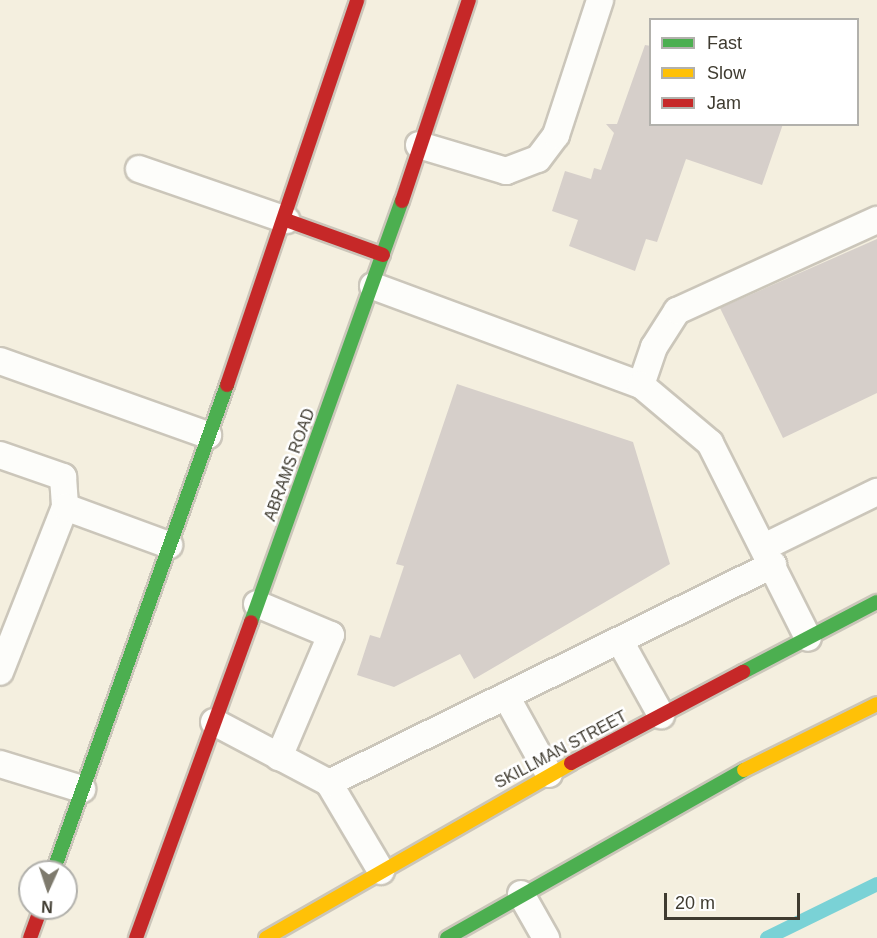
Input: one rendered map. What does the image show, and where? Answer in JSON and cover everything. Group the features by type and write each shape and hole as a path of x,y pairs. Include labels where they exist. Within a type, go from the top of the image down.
{"main road":[{"path":"57,860 286,220 357,0"},
{"name":"ABRAMS ROAD","path":"136,938 373,286 468,0"},
{"path":"286,220 383,255"},
{"name":"SKILLMAN STREET","path":"266,938 549,774 877,602"},
{"path":"447,938 521,894 789,745 877,704"},
{"path":"30,938 36,920"}],"lane":[{"path":"419,145 506,171 538,159 556,135 600,0"},
{"path":"139,169 286,220"},
{"path":"641,385 654,347 677,311 877,220"},
{"path":"373,286 641,385 710,443 808,638"},
{"path":"0,361 208,435"},
{"path":"0,455 63,477 65,507 0,672"},
{"path":"329,783 620,641 877,492"},
{"path":"65,507 169,545"},
{"path":"257,604 331,635 279,757"},
{"path":"620,641 661,715"},
{"path":"506,696 549,774"},
{"path":"214,722 329,783 381,871"},
{"path":"0,764 82,789"},
{"path":"521,894 546,938"}],"building":[{"path":"645,45 649,46 649,126 782,126 762,185 686,159 657,242 646,239 635,271 569,246 578,220 552,211 565,171 591,179 594,168 601,170 614,133 606,124 617,124"},
{"path":"877,239 877,393 783,438 720,308"},
{"path":"457,384 633,442 670,564 474,679 460,654 394,687 357,675 370,635 380,638 404,566 396,564"}],"waterway":[{"path":"767,938 877,884"}],"traffic: fast":[{"path":"251,622 402,201"},
{"path":"57,860 227,385"},
{"path":"743,672 877,602"},
{"path":"447,938 744,770"}],"traffic: slow":[{"path":"744,770 877,704"},
{"path":"266,938 571,763"}],"traffic: jam":[{"path":"227,385 357,0"},
{"path":"402,201 469,0"},
{"path":"286,220 383,255"},
{"path":"136,938 251,622"},
{"path":"571,763 743,672"},
{"path":"30,938 37,920"}]}
